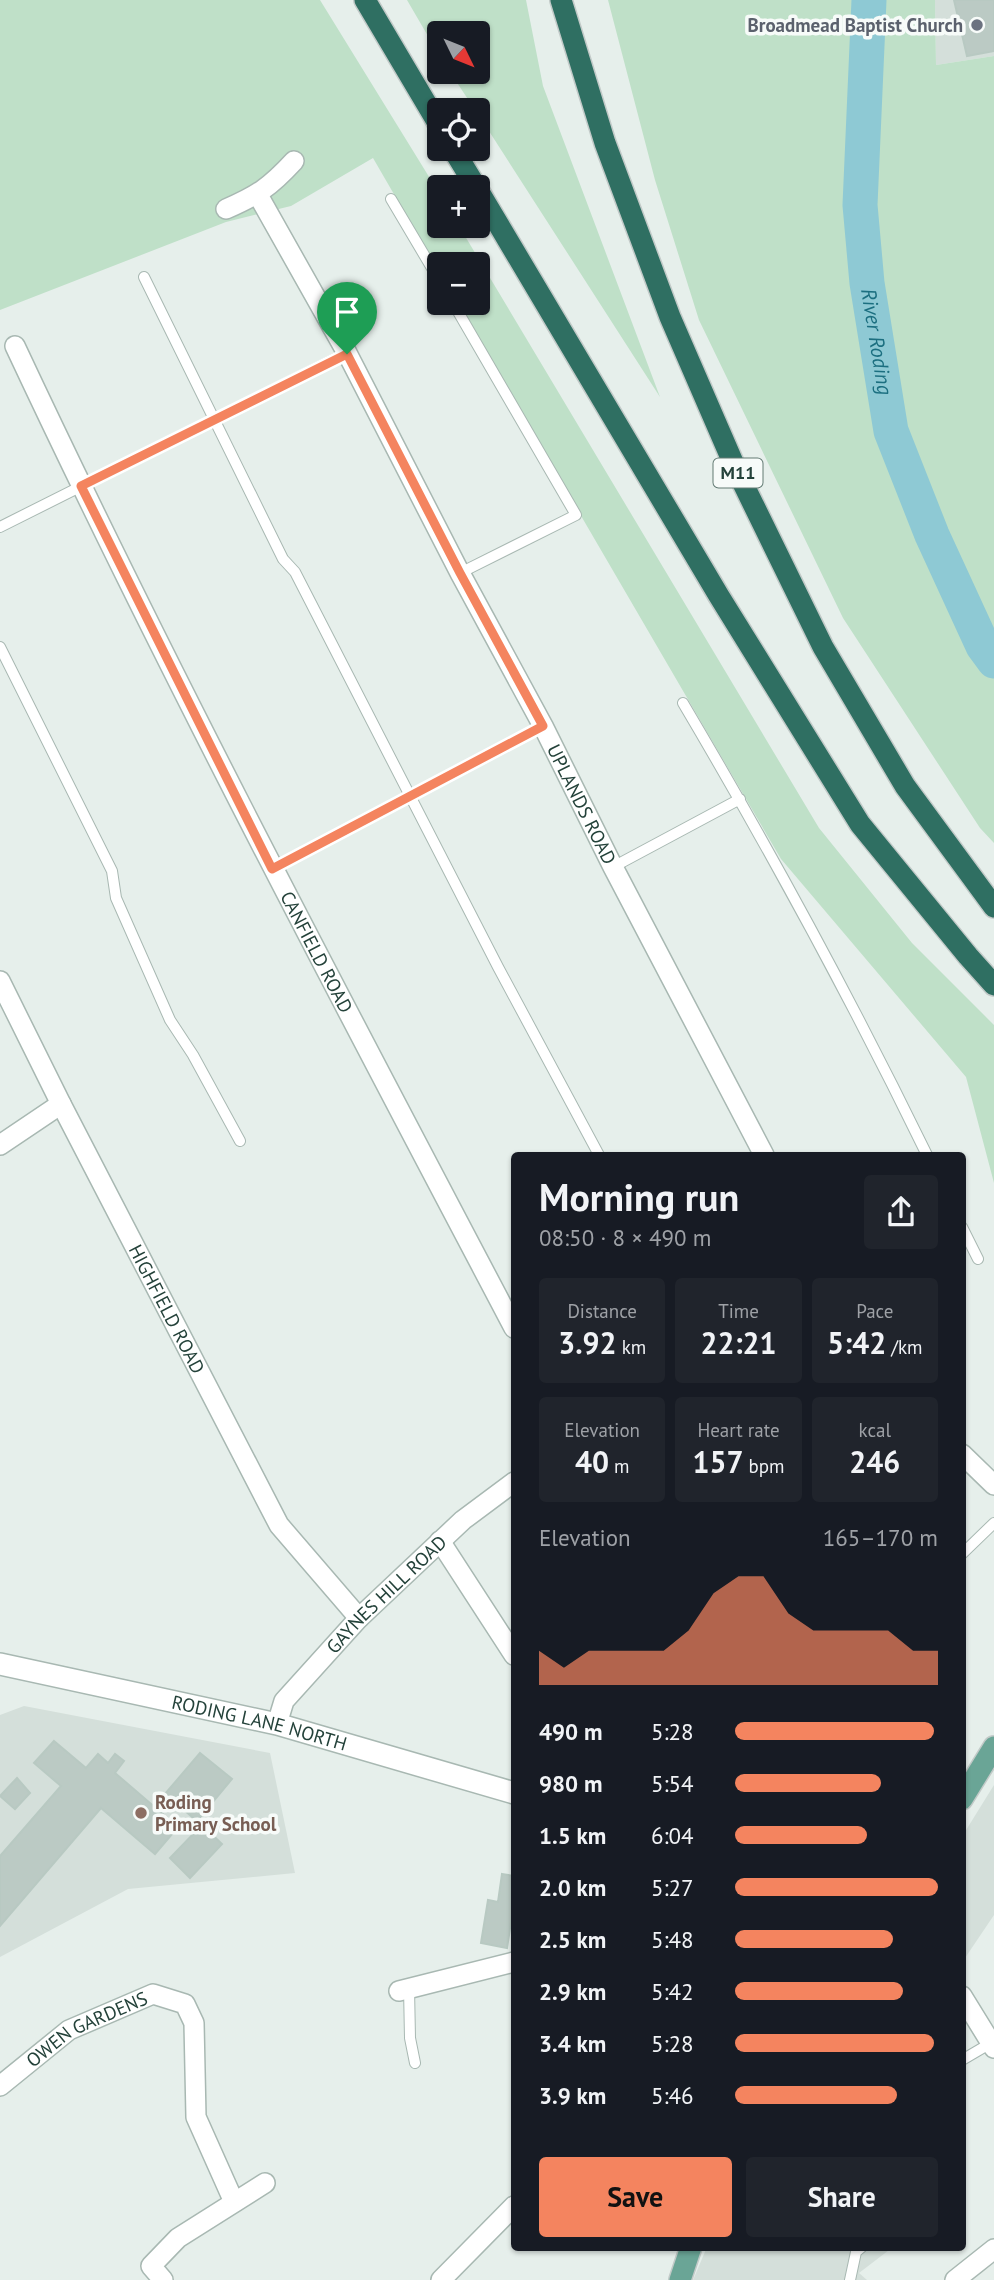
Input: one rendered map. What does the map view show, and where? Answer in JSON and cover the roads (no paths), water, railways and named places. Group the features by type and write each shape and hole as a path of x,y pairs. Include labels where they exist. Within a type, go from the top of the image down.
{"highway":[{"path":"365,0 427,105"},
{"name":"M11","path":"561,0 609,155 670,317 735,467 824,647 905,786 994,907"},
{"path":"490,210 719,596 860,824 994,985"}],"main road":[{"path":"966,1792 994,1747"},
{"path":"680,2280 690,2251"}],"street":[{"path":"226,209 258,195 299,156"},
{"name":"UPLANDS ROAD","path":"258,195 347,354 762,1152"},
{"name":"CANFIELD ROAD","path":"15,346 81,486 272,869 511,1322"},
{"name":"HIGHFIELD ROAD","path":"0,981 279,1525 359,1618"},
{"path":"0,1145 61,1104"},
{"path":"966,1458 994,1485"},
{"name":"GAYNES HILL ROAD","path":"277,1724 284,1701 359,1618 463,1520 511,1484"},
{"path":"440,1541 511,1650"},
{"name":"RODING LANE NORTH","path":"0,1664 277,1724 511,1792"},
{"path":"404,1989 511,1963"},
{"name":"OWEN GARDENS","path":"0,2086 69,2030 153,1994 185,2004 194,2023 196,2117 234,2202"},
{"path":"966,2003 992,2046"},
{"path":"151,2275 178,2238 265,2183"},
{"path":"440,2280 511,2209"},
{"path":"955,2280 994,2249"}],"lane":[{"path":"391,199 427,260"},
{"path":"144,277 283,559 295,572 498,967 598,1152"},
{"path":"460,315 576,514 460,573"},
{"path":"0,527 347,354"},
{"path":"0,647 112,871 116,898 170,1020 193,1055 240,1141"},
{"path":"683,703 740,799 851,1004 925,1152"},
{"path":"272,869 543,726"},
{"path":"613,867 740,799"},
{"path":"966,1235 978,1259"},
{"path":"966,1550 994,1523"},
{"path":"404,1989 415,2063"},
{"path":"966,2058 992,2046"},
{"path":"850,2280 856,2251"}],"waterway":[{"name":"River Roding","path":"869,0 860,205 867,283 891,431 932,535 983,646 994,661"}],"place":[{"name":"Broadmead Baptist Church","path":"977,25"},
{"name":"Roding Primary School","path":"141,1813"}]}
